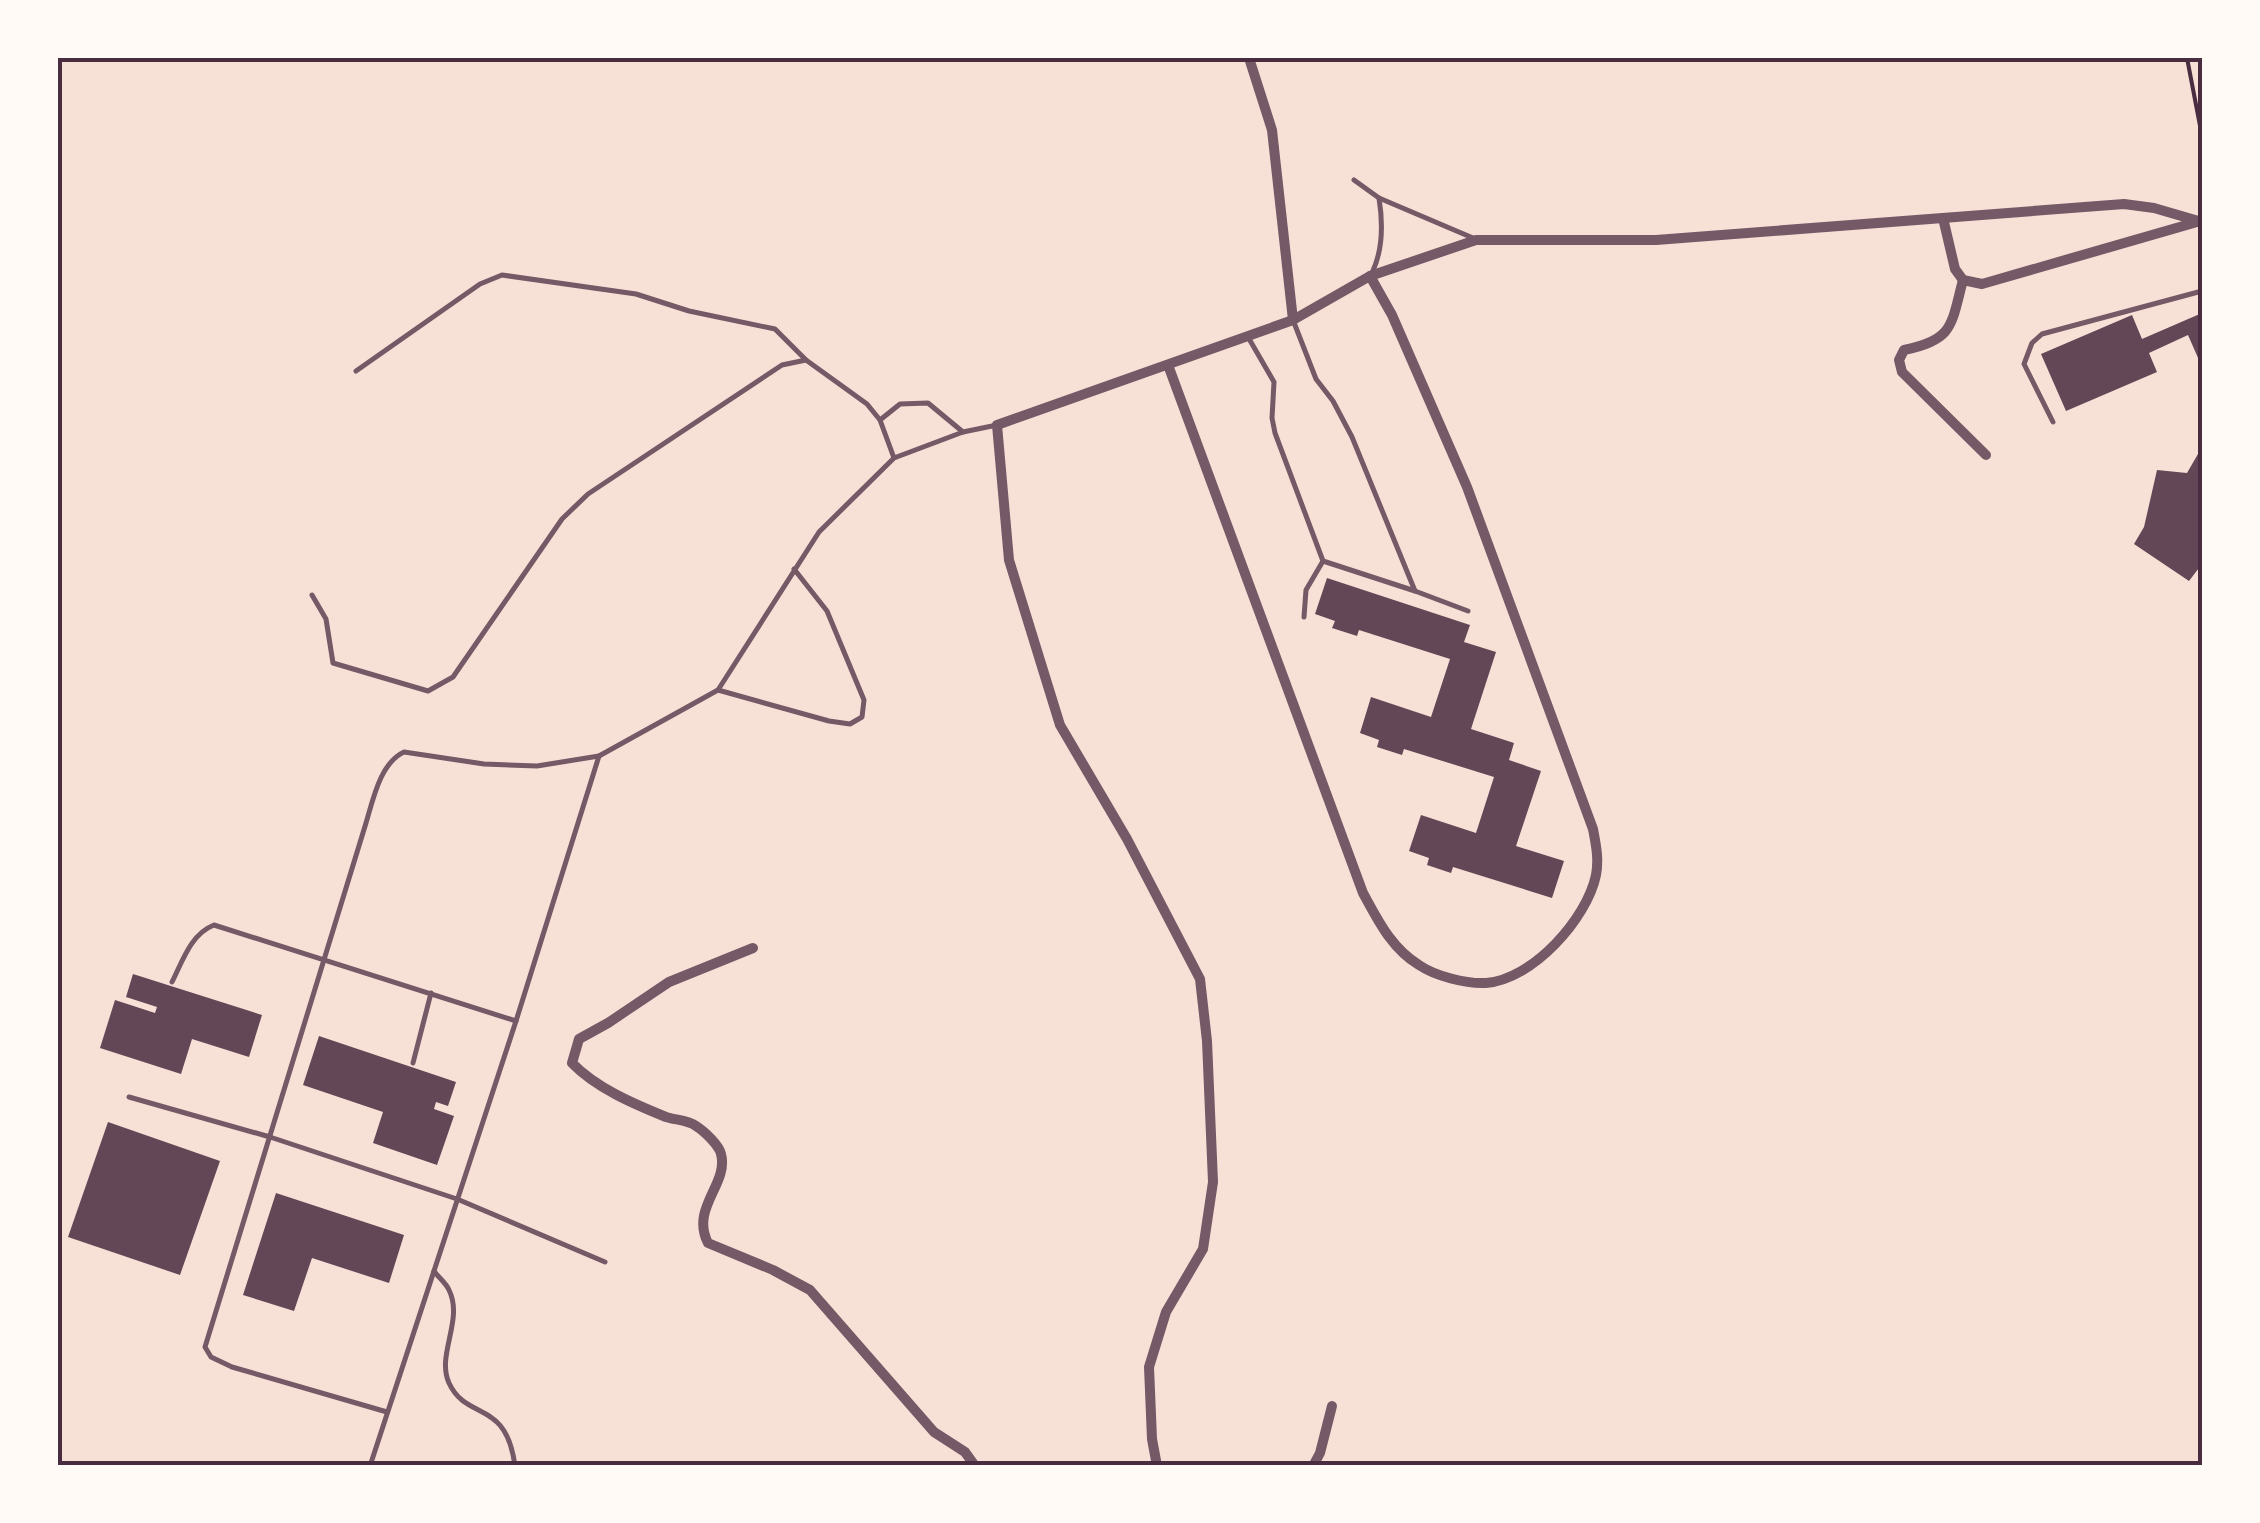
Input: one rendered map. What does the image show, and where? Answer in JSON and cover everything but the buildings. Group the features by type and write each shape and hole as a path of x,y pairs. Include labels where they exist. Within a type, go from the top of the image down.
{"street":[{"path":"1249,58 1272,130 1292,320"},
{"path":"1157,1466 1152,1439 1150,1367 1166,1312 1202,1248 1214,1182 1200,979 1128,839 1060,725 1009,560 997,425 1248,337 1292,320 1370,276 1476,240 1656,240 2124,204 2202,221"},
{"path":"1943,218 1954,269 1963,280 1982,284 2202,221"},
{"path":"1168,365 1363,893 1386,936 1419,966 1452,978 1486,983 1520,972 1569,932 1588,900 1598,854 1593,830 1467,487 1392,316 1370,276"},
{"path":"1963,280 1952,322 1943,336 1934,344 1904,350 1899,360 1902,372 1986,455"},
{"path":"753,948 669,982 579,1038 572,1062 584,1076 668,1118 695,1125 708,1137 720,1150 722,1160 704,1210 708,1243 810,1290 934,1432 964,1452 975,1466"},
{"path":"1313,1466 1332,1406"}],"lane":[{"path":"1354,180 1380,198 1476,240"},
{"path":"1370,276 1378,259 1383,220 1380,198"},
{"path":"356,372 480,284 502,275 636,294 688,311 775,329 806,360 867,404 880,420 894,458"},
{"path":"2052,422 2024,364 2032,344 2042,334 2202,290"},
{"path":"1292,320 1316,379 1352,436 1415,592"},
{"path":"1248,337 1274,382 1275,433 1322,561 1306,590 1304,617"},
{"path":"312,595 326,619 333,663 428,691 443,686 562,519 588,494 782,366 806,360"},
{"path":"880,420 900,404 928,404 964,432"},
{"path":"387,1412 232,1367 211,1357 206,1348 379,783 394,757 404,752 422,753 484,764 537,766 598,756 718,690 819,532 894,458 964,432 997,425"},
{"path":"1322,561 1468,611"},
{"path":"718,690 829,720 850,724 862,718 864,700 827,612 794,569"},
{"path":"370,1466 598,756"},
{"path":"172,982 191,944 202,930 214,925 516,1021"},
{"path":"413,1063 431,993"},
{"path":"129,1097 270,1137 458,1200 605,1262"},
{"path":"434,1271 450,1291 453,1328 444,1370 451,1389 498,1420 512,1440 515,1466"}],"path":[{"path":"2187,58 2202,136"}]}
